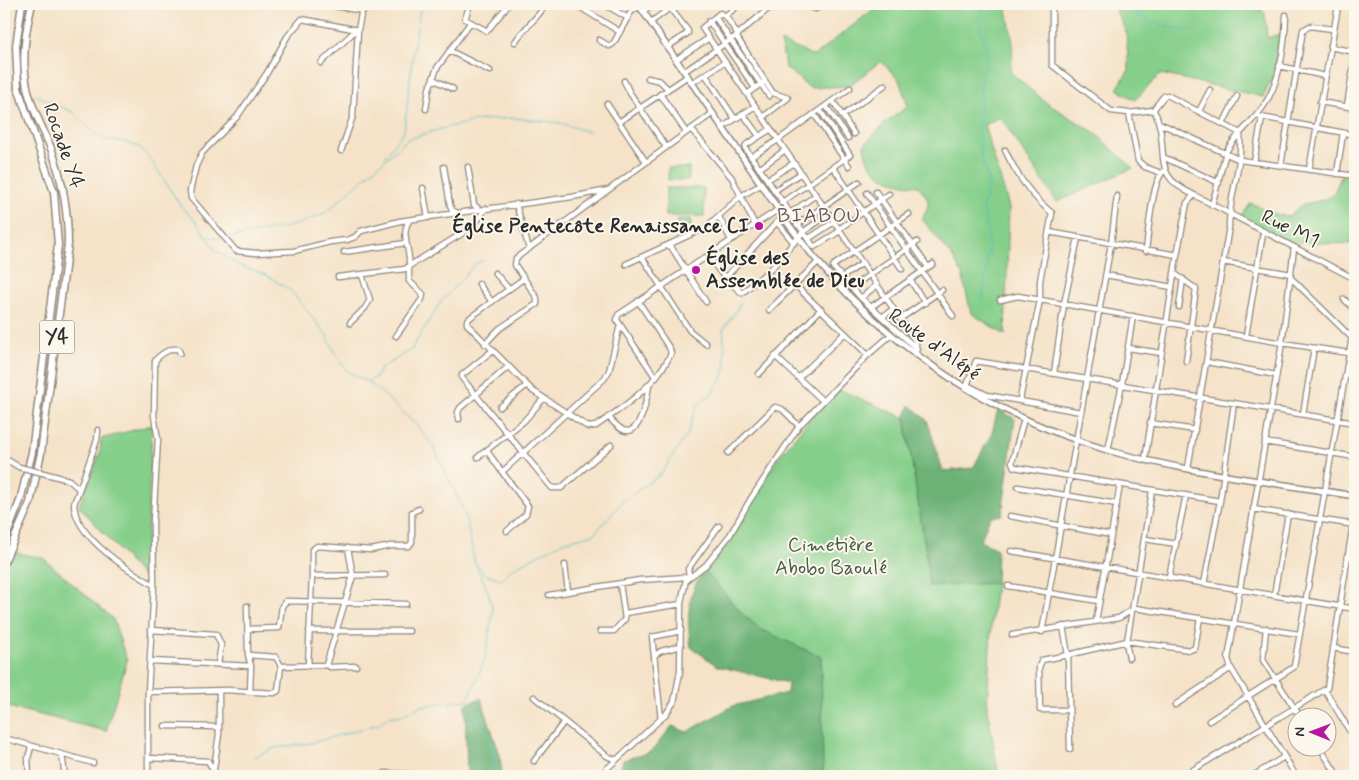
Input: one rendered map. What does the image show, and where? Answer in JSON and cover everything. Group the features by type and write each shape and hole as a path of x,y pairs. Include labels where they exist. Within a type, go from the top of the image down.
{"highway":[{"name":"Rocade Y4","path":"4,542 20,501 32,452 58,245 58,214 51,178 23,106 16,77 16,46 22,4"},
{"name":"Rocade Y4","path":"4,562 30,502 42,453 68,244 67,212 63,190 52,150 34,110 26,82 25,46 32,4"}],"main road":[{"name":"Route d'Alépé","path":"639,5 669,46 798,237 818,262 891,335 966,387 1024,419 1075,440 1108,450 1145,460 1355,496"}],"street":[{"path":"323,4 363,11"},
{"path":"341,151 353,116 358,30 363,4"},
{"path":"470,4 465,15 466,19 487,31 509,4"},
{"path":"515,42 523,30 540,15 546,4"},
{"path":"575,4 620,32"},
{"path":"604,4 628,18"},
{"path":"726,16 740,4"},
{"path":"619,122 668,88 731,40 774,4"},
{"path":"799,4 815,8 828,4"},
{"path":"1052,4 1052,65 1102,105 1116,112 1129,113 1153,110 1164,96 1167,95 1240,133"},
{"path":"599,40 609,46 620,32 632,11 639,5"},
{"path":"644,11 649,5"},
{"path":"1309,170 1338,7"},
{"path":"651,22 670,8 688,31 688,33 669,46"},
{"path":"768,96 737,35 726,16 720,13 702,28 916,342 916,352"},
{"path":"1212,205 1226,155 1240,133 1256,116 1272,93 1279,66 1286,15"},
{"path":"715,17 763,83 773,93 788,98 763,117"},
{"path":"358,30 302,19 297,23 277,52 267,73 237,117 202,153 196,166 190,192 191,198 236,251 242,253 294,251 347,240 355,237 361,231 400,221 608,190"},
{"path":"709,22 755,88"},
{"path":"426,109 437,68 470,23"},
{"path":"1281,166 1305,27 1334,29"},
{"path":"321,63 358,30"},
{"path":"677,58 709,38"},
{"path":"1330,47 1355,52"},
{"path":"450,51 490,71"},
{"path":"1348,106 1355,57"},
{"path":"693,82 725,62"},
{"path":"1279,66 1325,76"},
{"path":"705,74 735,119"},
{"path":"648,78 655,78 668,88"},
{"path":"433,79 453,90"},
{"path":"624,81 639,108 666,147"},
{"path":"747,94 763,83"},
{"path":"842,116 886,85"},
{"path":"751,157 850,88"},
{"path":"1199,111 1210,90"},
{"path":"660,94 688,130 732,178 755,225"},
{"path":"1223,124 1237,96"},
{"path":"832,101 854,134"},
{"path":"1320,102 1355,108"},
{"path":"607,104 646,162"},
{"path":"723,127 755,106"},
{"path":"826,106 848,138"},
{"path":"781,203 844,159 849,153 820,110"},
{"path":"1146,251 1154,194 1162,172 1163,157 1159,123 1153,110"},
{"path":"485,344 499,329 537,304 536,298 514,262 529,248 713,113"},
{"path":"1129,113 1138,161 1145,167 1162,172 1184,191 1187,203 1160,354 1145,460"},
{"path":"743,114 759,136"},
{"path":"814,114 849,166"},
{"path":"1256,116 1289,124 1355,135"},
{"path":"1254,162 1262,118"},
{"path":"1159,123 1240,160 1355,176"},
{"path":"770,128 745,146 781,203 816,248 889,194"},
{"path":"1188,468 1202,397 1229,216 1240,160 1240,133"},
{"path":"1337,174 1343,133"},
{"path":"759,168 785,150"},
{"path":"1005,150 1013,168 1042,206 1052,212 1040,280 1040,300 1020,399"},
{"path":"1163,157 1219,183"},
{"path":"626,264 705,228 740,196 762,185 794,163"},
{"path":"468,166 474,204 479,209"},
{"path":"444,167 450,205 456,213"},
{"path":"832,167 902,269"},
{"path":"774,191 801,173"},
{"path":"797,225 859,182"},
{"path":"423,188 428,218"},
{"name":"Rue M1","path":"1184,191 1355,280"},
{"path":"876,192 915,244 928,267"},
{"path":"867,193 953,316"},
{"path":"1187,203 1194,195"},
{"path":"789,214 816,196"},
{"path":"1042,632 1075,440 1100,310 1117,196"},
{"path":"516,204 529,248"},
{"path":"338,276 399,271 463,233 475,224 486,208"},
{"path":"656,378 616,317 779,209"},
{"path":"708,256 725,278 742,293 771,269 803,232 829,214"},
{"path":"910,214 834,265 833,268 916,352"},
{"path":"719,217 731,240"},
{"path":"396,336 422,299 423,294 409,281 407,275 410,256 406,243 406,225 409,221"},
{"path":"725,278 777,222 794,243"},
{"path":"808,239 834,222"},
{"path":"1049,232 1146,251 1177,255"},
{"path":"1246,336 1263,233"},
{"path":"1054,373 1064,304 1078,238"},
{"path":"344,252 406,243"},
{"path":"852,288 915,244"},
{"path":"670,245 706,302"},
{"path":"1294,248 1282,343 1269,408 1259,479 1228,660 1296,776"},
{"path":"642,257 690,331 706,344"},
{"path":"769,310 818,262"},
{"path":"1209,721 1294,667 1326,491 1348,353 1353,339 1291,276 1223,262"},
{"path":"842,277 862,264"},
{"path":"871,307 933,264"},
{"path":"495,273 508,288"},
{"path":"1174,273 1196,289 1186,361"},
{"path":"350,324 366,308 370,300 362,275"},
{"path":"1106,275 1172,287"},
{"path":"523,279 508,288 467,321 470,328 527,385 588,427 596,426 648,386 656,378 672,354 638,301"},
{"path":"1179,307 1183,279"},
{"path":"910,280 925,303"},
{"path":"479,284 492,302"},
{"path":"794,284 868,355"},
{"path":"861,298 877,285"},
{"path":"900,319 942,290"},
{"path":"1000,300 1015,296 1348,353"},
{"path":"1344,299 1355,310"},
{"path":"882,317 893,308"},
{"path":"758,374 821,309"},
{"path":"1108,450 1122,384 1133,316"},
{"path":"502,472 604,379 609,371 620,325"},
{"path":"798,378 845,333"},
{"path":"550,595 688,576 706,565 730,536 750,500 799,426 868,355 891,335"},
{"path":"148,776 150,758 148,692 154,585 153,524 158,440 154,416 155,361 158,356 174,348 178,349 180,353"},
{"path":"1128,348 1160,354"},
{"path":"1303,414 1314,348"},
{"path":"492,351 461,376 552,488 556,490 611,445"},
{"path":"775,356 824,401"},
{"path":"1081,412 1020,399 987,395 966,387 975,361 1355,423"},
{"path":"1207,362 1276,375"},
{"path":"460,419 458,412 460,408 508,367"},
{"path":"500,407 527,385"},
{"path":"608,417 622,429 628,431 634,429 644,410 648,386"},
{"path":"478,457 524,421 544,398"},
{"path":"1204,584 1220,501 1234,403"},
{"path":"728,453 775,407 782,410 799,426"},
{"path":"1024,419 1012,462 1013,466 1220,501"},
{"path":"1150,423 1195,430"},
{"path":"98,430 97,440 74,504 74,514 89,536 113,557 154,585"},
{"path":"1265,442 1355,457"},
{"path":"487,451 528,506 526,514 507,531"},
{"path":"4,458 19,468 69,480 79,489"},
{"path":"1096,621 1120,485"},
{"path":"1018,488 1066,494 1117,504"},
{"path":"1129,658 1127,641 1131,610 1152,491"},
{"path":"1170,577 1186,495"},
{"path":"308,666 312,550 314,548 348,548 371,550 391,546 409,546 412,542 412,512 419,509"},
{"path":"1253,509 1354,525 1347,556 1328,686 1325,690 1295,708 1262,657 1266,628"},
{"path":"1274,595 1288,514"},
{"path":"1010,516 1111,535"},
{"path":"599,776 661,718 674,702 680,677 680,604 688,576 688,569 719,526"},
{"path":"1145,539 1176,544"},
{"path":"326,664 353,576 348,548"},
{"path":"1011,550 1355,609"},
{"path":"1347,556 1355,558"},
{"path":"565,565 568,592"},
{"path":"312,576 385,575"},
{"path":"600,631 618,628 625,619 620,584"},
{"path":"1008,586 1099,601"},
{"path":"248,629 277,630 280,625 283,603 286,601 344,604 406,604"},
{"path":"625,613 680,604"},
{"path":"247,606 248,655 251,666 250,692"},
{"path":"1012,635 1042,632 1063,626 1119,618 1135,608 1300,634"},
{"path":"1069,710 1041,711 1039,708 1040,661 1127,641 1193,650 1200,618"},
{"path":"1063,626 1068,654 1070,749"},
{"path":"151,630 216,634 221,645 218,664"},
{"path":"309,631 409,631"},
{"path":"661,718 652,637 681,631"},
{"path":"655,655 661,651 681,646"},
{"path":"1333,648 1355,652"},
{"path":"148,692 219,691 277,693 281,666 276,657 248,655"},
{"path":"151,661 251,666"},
{"path":"281,666 326,664 330,667 356,666"},
{"path":"1175,706 1231,668"},
{"path":"1325,690 1355,740"},
{"path":"214,776 213,770 219,727 219,691"},
{"path":"534,697 607,756 616,760"},
{"path":"1182,776 1286,713"},
{"path":"534,761 564,722"},
{"path":"166,726 219,727"},
{"path":"4,738 93,763"},
{"path":"28,776 28,758 31,747"},
{"path":"62,755 65,776"},
{"path":"1252,776 1284,757"},
{"path":"150,758 208,762 213,770"},
{"path":"1326,758 1338,776"},
{"path":"382,776 385,773 422,775"}],"green space":[{"path":"880,4 1006,4 1013,44 1011,73 1048,104 1094,132 1133,168 1057,202 1000,117 984,125 1009,207 1005,335 971,313 962,274 954,259 922,219 927,209 928,201 922,190 918,186 898,183 882,176 875,171 866,156 864,145 884,124 908,106 899,80 881,61 849,86 810,88 785,67 781,42 814,56"},
{"path":"1113,4 1256,4 1265,14 1267,38 1280,34 1273,78 1263,97 1161,74 1135,100 1117,89 1129,70 1126,32"},
{"path":"668,168 689,168 689,180 668,180"},
{"path":"1345,168 1355,171 1355,244 1290,242 1278,239 1240,218 1251,203 1278,215 1289,216 1301,205 1323,200 1333,195"},
{"path":"666,188 704,188 704,216 666,216"},
{"path":"677,219 691,219 691,227 677,228"},
{"name":"Cimetière Abobo Baoulé","path":"840,390 905,418 926,553 929,585 996,583 991,628 987,708 999,776 823,776 821,657 762,630 743,615 705,571 730,542 749,504 778,458 814,414"},
{"path":"910,405 927,420 943,471 973,468 992,433 998,409 1015,419 1002,515 990,517 980,541 997,549 996,583 929,586 926,553 905,418"},
{"path":"152,425 145,579 79,506 100,453 101,439"},
{"path":"4,550 43,558 113,619 127,661 106,731 4,706"},
{"path":"705,571 743,615 762,630 821,657 823,776 619,776 623,760 651,752 672,726 687,732 733,706 787,693 788,683 717,666 691,647 689,607 694,587"},
{"path":"481,698 500,755 502,776 467,776 465,705"}],"waterway":[{"path":"385,156 404,131 421,4"},
{"path":"982,305 989,244 983,207 989,181 980,154 979,130 981,80 986,57 986,45 980,29 980,17 984,4"},
{"path":"1123,4 1147,20 1193,32"},
{"path":"4,86 17,90"},
{"path":"33,94 73,112 95,134 107,140 125,142 139,147 148,156 181,206 198,224 216,251 240,266 266,275 291,291 326,334 337,357 348,372 368,382 382,393 418,427 433,446 465,514 475,563 488,591 493,611 485,659 468,700 491,741 498,776"},
{"path":"227,238 296,225 325,213 408,139 444,128 481,120 515,118 560,123 589,132"},
{"path":"205,236 223,239"},
{"path":"369,381 376,377 380,369 411,350 440,303 476,263 483,261"},
{"path":"477,564 486,575 503,579 510,570 563,542 594,534 623,501 661,474 688,433 697,405 712,393 722,379 726,364 723,330 742,302"},
{"path":"254,757 275,748 311,743 379,724 387,717 402,715 421,706 467,700"}],"place":[{"name":"Église Pentecôte Renaissance CI","path":"759,226"},
{"name":"Église des Assemblée de Dieu","path":"696,270"}],"district":[{"name":"BIABOU","path":"819,216"}]}
